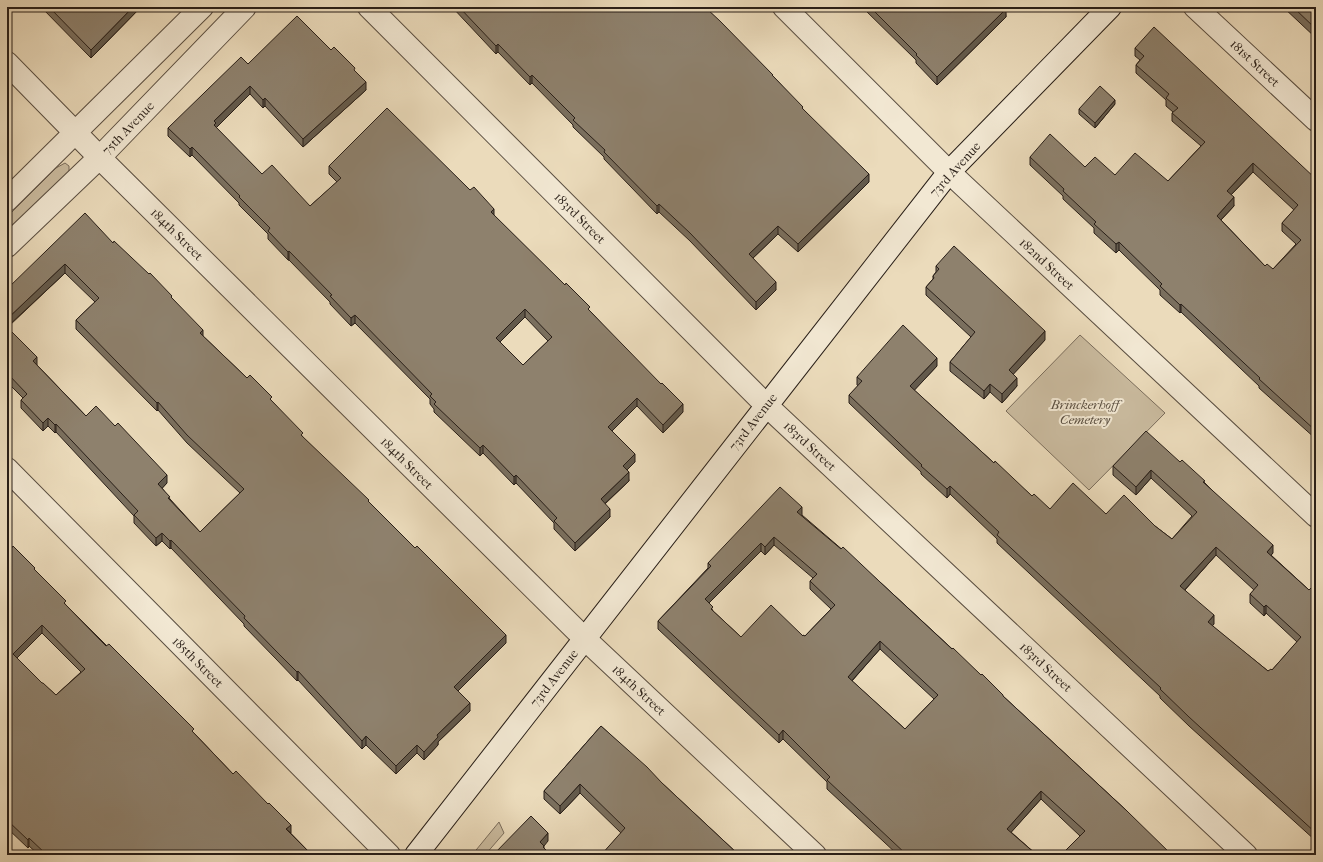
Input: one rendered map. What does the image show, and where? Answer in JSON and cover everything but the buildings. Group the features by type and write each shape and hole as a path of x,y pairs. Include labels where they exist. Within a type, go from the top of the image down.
{"street":[{"path":"7,200 202,7"},
{"name":"75th Avenue","path":"7,246 100,157 245,7"},
{"name":"183rd Street","path":"369,7 766,405 1246,855"},
{"name":"182nd Street","path":"784,7 949,172 1316,516"},
{"name":"73rd Avenue","path":"416,855 949,172 1110,7"},
{"name":"181st Street","path":"1194,7 1316,120"},
{"name":"184th Street","path":"7,63 585,639 815,855"},
{"name":"185th Street","path":"7,469 389,855"}],"green space":[{"path":"65,163 69,166 69,174 7,235 7,217 56,168"},
{"name":"Brinckerhoff Cemetery","path":"1080,335 1165,413 1089,490 1006,411"},
{"path":"499,822 504,833 485,855 472,855"}]}
